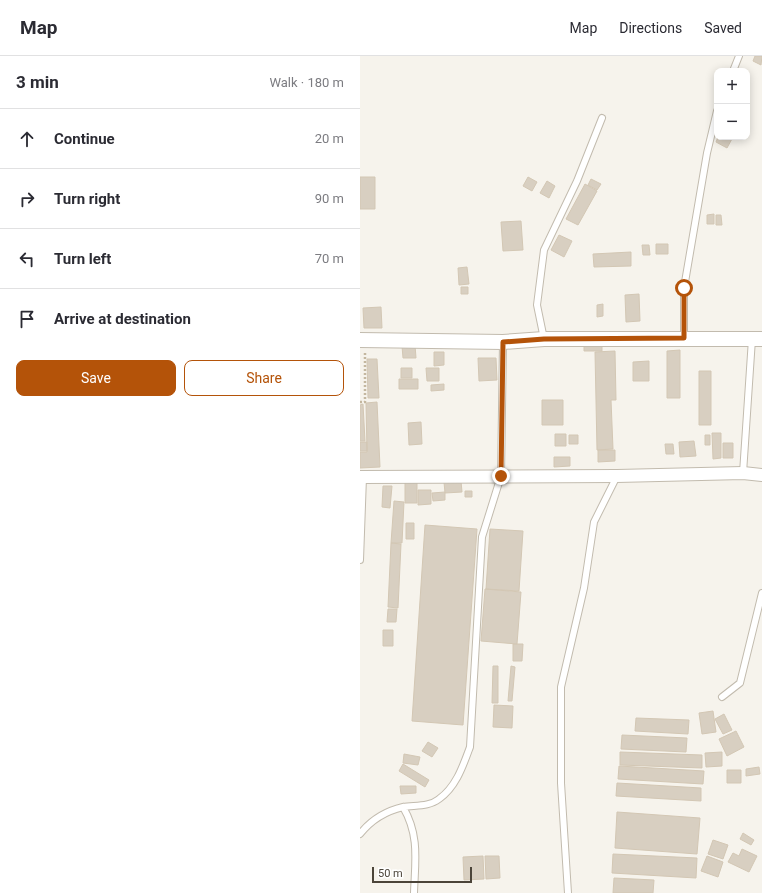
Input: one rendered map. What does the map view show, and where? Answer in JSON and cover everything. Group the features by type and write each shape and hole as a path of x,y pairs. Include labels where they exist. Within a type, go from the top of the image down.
{"street":[{"path":"362,340 503,342 544,339 757,339"},
{"path":"361,477 617,476 743,473 762,475"}],"lane":[{"path":"734,68 739,56"},
{"path":"544,339 537,305 544,250 577,181 602,118"},
{"path":"684,338 684,288 707,153 714,124"},
{"path":"743,473 757,339"},
{"path":"360,834 383,813 403,807 426,805 438,800 452,787 462,770 470,747 482,537 501,476 503,342"},
{"path":"568,893 561,783 561,687 584,588 594,522 617,476"},
{"path":"360,560 361,477"},
{"path":"722,697 740,683 762,593"},
{"path":"403,807 411,821 416,853 414,893"}],"path":[{"path":"360,402 366,402 362,340"}],"building":[{"path":"755,56 762,56 761,65 753,61"},
{"path":"717,140 731,140 727,148 716,142"},
{"path":"360,177 375,177 375,209 360,209"},
{"path":"528,177 537,182 532,191 523,186"},
{"path":"591,179 601,184 597,190 588,185"},
{"path":"547,181 555,186 549,198 540,193"},
{"path":"585,184 597,191 578,225 566,219"},
{"path":"714,214 714,224 707,224 707,215"},
{"path":"716,215 721,215 722,225 716,225"},
{"path":"521,221 523,250 503,251 501,222"},
{"path":"559,235 572,241 564,257 551,250"},
{"path":"656,244 668,244 668,254 656,254"},
{"path":"642,245 649,245 650,255 643,255"},
{"path":"631,252 631,266 594,267 593,254"},
{"path":"467,267 469,284 459,285 458,268"},
{"path":"461,287 468,287 468,294 461,294"},
{"path":"639,294 640,321 626,322 625,295"},
{"path":"603,304 603,316 597,317 597,305"},
{"path":"381,307 382,328 364,328 363,308"},
{"path":"602,342 602,351 584,351 584,343"},
{"path":"415,345 416,358 403,358 402,346"},
{"path":"680,350 680,398 667,398 667,351"},
{"path":"615,351 616,400 611,400 613,449 597,450 595,352"},
{"path":"434,352 444,352 444,365 434,366"},
{"path":"478,358 496,358 497,380 479,381"},
{"path":"367,359 377,359 379,398 368,398"},
{"path":"649,361 649,381 633,381 633,362"},
{"path":"401,368 412,368 412,378 401,378"},
{"path":"426,368 439,368 439,381 427,381"},
{"path":"699,371 711,371 711,425 699,425"},
{"path":"399,379 418,379 418,389 399,389"},
{"path":"444,384 444,390 431,391 431,385"},
{"path":"542,400 563,400 563,425 542,425"},
{"path":"377,402 380,467 360,468 360,452 367,452 366,403"},
{"path":"363,404 365,441 360,441 360,405"},
{"path":"421,422 422,444 409,445 408,423"},
{"path":"712,433 721,433 721,458 713,459"},
{"path":"555,434 566,434 566,446 555,446"},
{"path":"569,435 578,435 578,444 569,444"},
{"path":"705,435 710,435 710,445 705,445"},
{"path":"694,441 696,456 680,457 679,442"},
{"path":"360,442 367,442 367,451 360,451"},
{"path":"723,443 733,443 733,458 723,458"},
{"path":"665,444 673,444 674,454 666,454"},
{"path":"598,450 615,450 615,461 598,462"},
{"path":"554,457 570,457 570,466 554,467"},
{"path":"461,481 462,492 445,493 444,482"},
{"path":"405,482 417,482 417,503 405,503"},
{"path":"383,486 392,486 390,508 382,507"},
{"path":"418,490 431,490 431,504 418,505"},
{"path":"465,491 472,491 472,497 465,497"},
{"path":"445,492 445,500 433,501 432,493"},
{"path":"394,501 404,502 402,543 391,543"},
{"path":"406,523 414,523 414,539 406,539"},
{"path":"425,525 477,529 463,725 412,721"},
{"path":"490,529 523,531 519,591 486,589"},
{"path":"391,543 401,544 398,608 388,607"},
{"path":"485,589 521,592 517,644 481,641"},
{"path":"388,609 397,609 396,622 387,622"},
{"path":"383,630 393,630 393,646 383,646"},
{"path":"513,644 523,644 522,661 513,661"},
{"path":"493,666 498,666 498,703 492,703"},
{"path":"511,666 515,667 512,701 508,701"},
{"path":"494,705 513,706 512,728 493,727"},
{"path":"713,711 716,732 702,734 699,713"},
{"path":"724,714 732,730 723,734 715,719"},
{"path":"636,718 689,720 688,734 635,731"},
{"path":"736,731 744,747 727,756 719,739"},
{"path":"622,735 687,738 686,752 621,749"},
{"path":"428,742 438,748 432,757 422,751"},
{"path":"620,752 702,755 702,768 620,765"},
{"path":"722,752 722,766 706,767 705,753"},
{"path":"404,754 420,757 418,765 403,763"},
{"path":"403,764 429,780 425,787 399,771"},
{"path":"619,766 704,771 703,784 618,779"},
{"path":"759,767 760,774 746,776 746,769"},
{"path":"727,770 741,770 741,783 727,783"},
{"path":"617,783 701,788 701,801 616,796"},
{"path":"400,786 416,786 416,793 401,794"},
{"path":"617,812 700,818 697,854 615,848"},
{"path":"743,833 754,840 751,845 740,839"},
{"path":"713,840 728,845 723,859 708,854"},
{"path":"742,849 757,856 749,872 728,862 733,853 739,856"},
{"path":"613,854 697,858 696,878 612,873"},
{"path":"483,856 484,879 464,880 463,857"},
{"path":"485,856 499,856 500,878 486,879"},
{"path":"707,856 723,862 718,877 701,871"},
{"path":"614,878 654,880 653,893 613,893"}],"route":[{"path":"501,476 503,342 544,339 684,338 684,288"}]}
